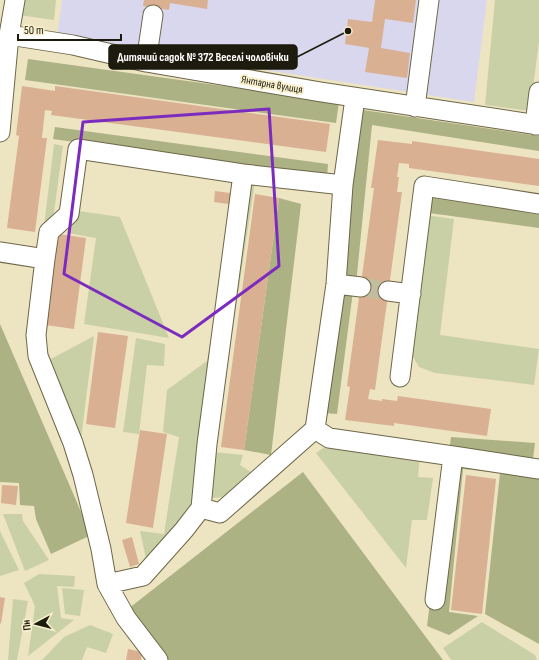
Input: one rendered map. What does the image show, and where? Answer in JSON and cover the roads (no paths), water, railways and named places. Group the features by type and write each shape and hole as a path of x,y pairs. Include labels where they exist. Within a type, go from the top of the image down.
{"street":[{"path":"0,132 15,0"},
{"path":"415,107 429,0"},
{"path":"146,62 153,14"},
{"name":"Янтарна вулиця","path":"10,35 73,45 146,62 355,98 537,125"},
{"path":"537,125 539,92"},
{"path":"202,497 220,513 315,429 336,284 343,185 355,98"},
{"path":"158,660 126,618 107,584 101,549 83,475 73,443 38,356 36,335 49,232 69,214 78,149 243,174 343,185"},
{"path":"107,584 143,576 184,530 202,497 207,444 243,174"},
{"path":"400,377 424,186 539,204"},
{"path":"0,252 45,258"},
{"path":"336,284 361,288"},
{"path":"388,291 411,294"},
{"path":"315,429 330,438 539,469"},
{"path":"435,600 453,456"}],"tunnel":[{"path":"361,287 388,291"}],"place":[{"name":"Дитячий садок № 372 Веселі чоловічки","path":"348,31"}]}
